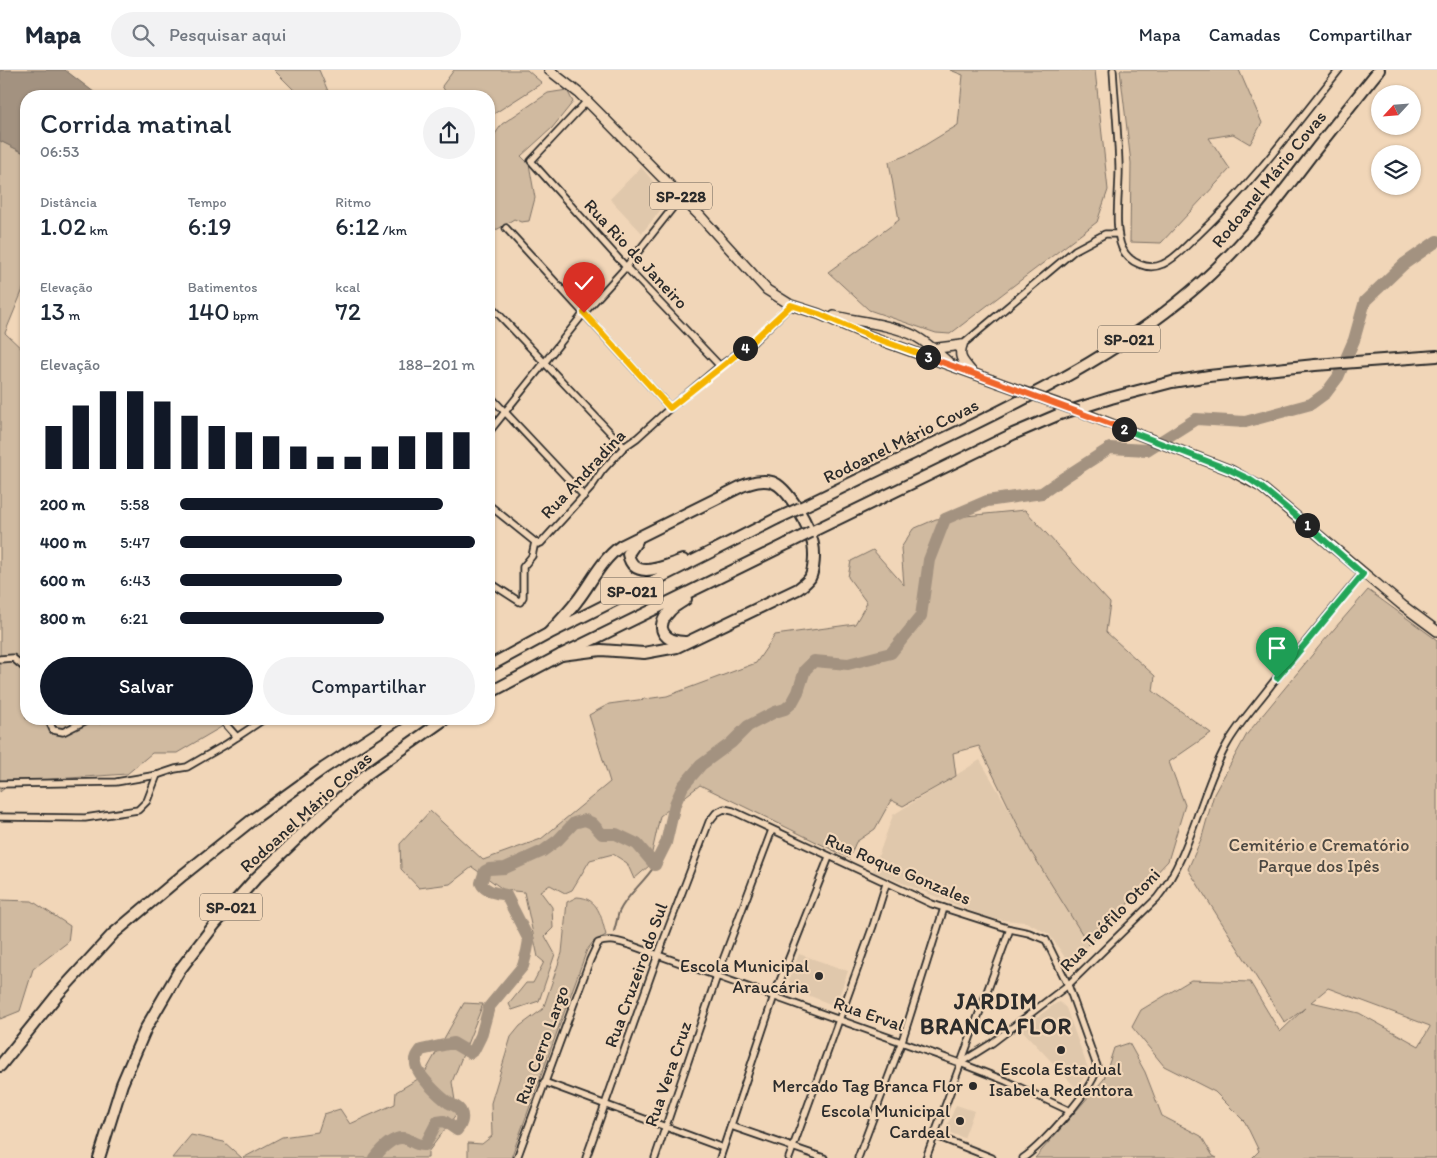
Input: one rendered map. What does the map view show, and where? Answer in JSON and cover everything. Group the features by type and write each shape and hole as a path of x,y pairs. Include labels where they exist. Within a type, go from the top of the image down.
{"highway":[{"name":"Rodoanel Mário Covas","path":"495,663 776,519 1005,409 1118,347 1162,315 1233,252 1273,205 1379,70"},
{"name":"SP-021","path":"495,690 561,655 979,450 1067,412 1172,382 1209,376 1437,356"},
{"path":"548,634 577,601 602,563 611,554 644,534 742,486 762,480 773,482 793,500 813,544 812,571 809,579 798,589 689,642 665,650 644,653 601,650 561,655"},
{"path":"644,534 630,548 628,554 629,562 640,570 652,570 706,554"},
{"path":"689,642 676,642 668,639 663,632 664,619 670,611 710,582"},
{"name":"Rodoanel Mário Covas","path":"0,1066 58,994 113,934 252,820 324,768 390,725"},
{"name":"Rodoanel Mário Covas","path":"99,1158 126,1076 146,1028 179,971 215,924 256,878 368,774 437,725"}],"main road":[{"name":"SP-228","path":"549,70 587,100 682,196 767,290 791,305 819,314 872,337 1221,466 1249,479 1261,487 1402,606 1437,631"},
{"path":"819,314 876,324 914,335 954,367"},
{"path":"915,352 962,345"},
{"path":"915,352 942,357 952,353 962,345"},
{"path":"962,345 959,353 973,373"},
{"path":"952,353 950,358 954,367"}],"street":[{"path":"1113,70 1119,166 1118,234 1122,249 1129,259 1138,265 1150,267 1162,265 1174,257 1247,186 1339,70"},
{"name":"Rua Rio de Janeiro","path":"587,100 531,161 626,267 720,366"},
{"path":"495,424 584,313 626,267 682,196"},
{"path":"506,228 670,408"},
{"path":"962,345 1075,250 1105,234 1118,234"},
{"name":"Rua Andradina","path":"535,542 541,543 584,496 602,471 624,447 637,438 720,366 753,342 791,305"},
{"path":"495,310 624,447"},
{"path":"495,401 584,496"},
{"path":"495,511 535,542 532,556 523,567 523,597 520,602 495,586"},
{"name":"Rua Teófilo Otoni","path":"960,1063 992,1043 1068,985 1157,898 1177,868 1212,772 1227,744 1296,653 1363,574"},
{"path":"0,659 13,658 20,663"},
{"path":"50,725 53,730 63,732 77,725"},
{"path":"226,725 237,737"},
{"path":"0,784 116,782 157,775 187,767 255,725"},
{"path":"0,817 84,818 138,810 147,801 157,775"},
{"name":"Rua Roque Gonzales","path":"724,808 886,884 944,908 1010,929 1029,933 1046,940 1068,985 1098,1072 1070,1111"},
{"name":"Rua Cruzeiro do Sul","path":"586,1158 658,955 709,822 716,813 724,808"},
{"name":"Rua Vera Cruz","path":"655,1158 717,976 772,830"},
{"path":"720,1158 774,996 829,857"},
{"path":"789,1158 873,926 886,884"},
{"path":"858,1158 902,1041 944,908"},
{"path":"926,1158 1010,929"},
{"name":"Rua Erval","path":"598,943 614,940 902,1041 1006,1081 1070,1111"},
{"name":"Rua Cerro Largo","path":"517,1158 544,1082 598,943"},
{"path":"544,1082 723,1148"},
{"path":"1023,1158 1045,1141 1070,1111"},
{"path":"731,1126 824,1158"},
{"path":"934,1135 992,1158"}],"shaded area":[{"path":"0,70 65,70 91,90 20,90 20,151 0,141"},
{"path":"641,167 668,199 642,233 610,199"},
{"path":"980,760 1089,945 1073,969 1049,934 1026,922 991,919 873,871 893,815"},
{"name":"Escola Municipal Araucária","path":"799,954 848,971 837,1002 830,1004 791,988 789,980"},
{"name":"Escola Estadual Isabel a Redentora","path":"1060,1002 1066,1008 1089,1071 1076,1088 1021,1029"},
{"name":"Escola Municipal Cardeal","path":"956,1105 974,1111 964,1138 945,1131"}],"green space":[{"path":"274,70 319,70 327,90 294,90"},
{"path":"454,70 527,70 542,83 495,113 495,90 444,90 442,86"},
{"path":"950,70 1095,70 1108,190 1097,222 950,334 936,333 869,310 828,272 899,220 889,162 912,153 958,125 963,75"},
{"path":"1120,70 1239,70 1262,123 1250,144 1233,134 1209,138 1230,169 1161,243 1130,242 1131,163"},
{"path":"567,90 573,102 552,128 521,156 529,164 535,198 529,221 521,222 514,219 495,230 495,134 502,124 548,93"},
{"path":"0,133 20,139 20,297 5,333 20,347 20,725 225,725 177,753 152,753 127,774 12,782 0,792"},
{"path":"1025,510 1110,603 1106,632 1155,676 1153,691 1211,733 1169,762 1185,805 1168,861 1089,945 1030,850 979,746 953,753 956,776 903,806 891,800 875,829 856,842 849,858 700,785 660,816 649,866 634,879 627,863 613,854 590,860 572,890 565,893 550,885 540,891 552,907 553,928 545,936 555,954 539,1001 512,1010 509,1004 526,983 533,983 544,962 538,957 524,892 504,890 472,867 450,884 419,888 401,869 400,844 430,811 483,860 541,839 610,782 589,715 609,704 667,696 756,663 775,635 855,624 867,603 848,577 851,561 873,550 904,585 901,548 913,529 936,519"},
{"name":"Cemitério e Crematório Parque dos Ipês","path":"1368,590 1437,640 1437,1158 1252,1158 1259,1151 1245,1122 1215,1092 1164,1066 1132,1027 1141,1010 1191,980 1250,982 1280,1032 1305,1008 1285,1023 1188,869 1202,837 1214,794 1247,734","holes":["1328,988 1430,1026 1419,1046 1359,1013 1311,1002"]},
{"path":"577,897 584,898 595,905 606,935 593,942 587,950 511,1158 468,1158 468,1143 482,1144 492,1136 491,1103 511,1037 520,1026 543,1009 562,953 567,902"},
{"path":"0,900 32,901 70,926 68,942 33,969 20,1011 0,1019"},
{"path":"464,1003 483,1004 452,1082 457,1113 428,1152 428,1158 243,1158 282,1137 318,1132 324,1114 340,1109 350,1124 395,1104 396,1092 423,1076"},
{"path":"1129,1043 1145,1072 1162,1116 1201,1136 1213,1156 1217,1158 1035,1158 1104,1079 1114,1048"},
{"path":"191,1135 224,1142 242,1158 172,1158"}],"waterway":[{"path":"374,1158 393,1140 402,1138 425,1145 437,1122 444,1121 457,1130 462,1119 460,1110 440,1095 420,1074 417,1069 417,1056 421,1050 453,1043 470,1053 474,1050 481,1036 489,1007 523,966 529,940 506,895 492,892 481,883 485,871 505,868 543,851 558,840 574,823 585,820 592,823 602,834 616,834 637,844 655,865 666,843 675,804 683,786 701,765 731,743 748,726 785,709 792,703 798,692 805,670 814,661 848,664 891,653 921,616 929,560 945,519 987,501 1042,493 1110,448 1147,450 1196,419 1245,422 1311,404 1326,393 1338,377 1354,340 1365,301 1404,264 1437,241"},
{"path":"614,931 622,906 655,865"}],"place":[{"name":"Escola Municipal Araucária","path":"819,976"},
{"name":"Escola Estadual Isabel a Redentora","path":"1061,1050"},
{"name":"Mercado Tag Branca Flor","path":"973,1086"},
{"name":"Escola Municipal Cardeal","path":"960,1121"}],"district":[{"name":"JARDIM BRANCA FLOR","path":"996,1014"}],"route":[{"path":"584,313 670,408 720,366 753,342 791,305 819,314 872,337 1154,440 1249,479 1308,526 1363,574 1277,678"}]}
